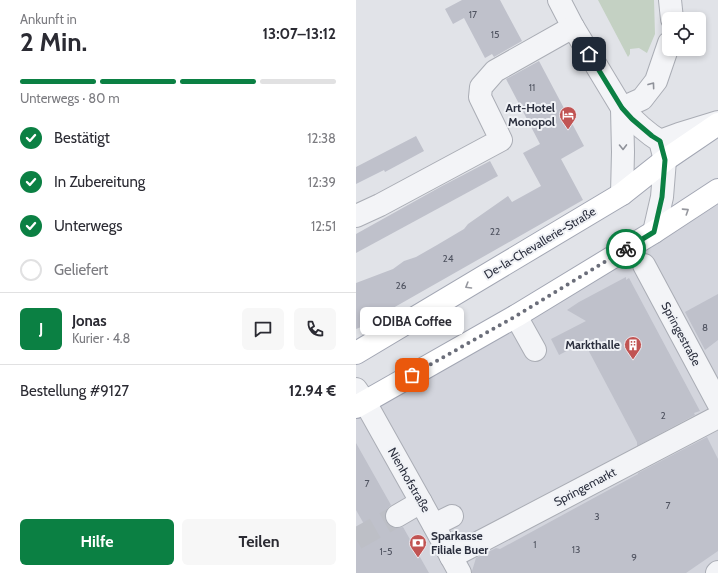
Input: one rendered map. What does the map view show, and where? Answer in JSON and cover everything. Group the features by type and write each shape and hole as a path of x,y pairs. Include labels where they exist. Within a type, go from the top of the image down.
{"main road":[{"name":"De-la-Chevallerie-Straße","path":"356,353 622,194 663,150 718,123"},
{"path":"359,399 516,316 654,232 718,190"}],"street":[{"path":"559,0 573,28 622,108 632,119 652,136 663,150 662,197 654,232"},
{"path":"670,0 671,12"},
{"path":"356,216 501,140 480,97 481,87 495,71 573,28"},
{"path":"622,108 642,99 656,81 665,56"},
{"path":"622,108 622,194"},
{"name":"Springestraße","path":"644,264 718,403"},
{"path":"516,316 535,350"},
{"name":"Nienhofstraße","path":"359,399 383,436 421,502 443,521 456,565"},
{"name":"Springemarkt","path":"456,565 718,417"},
{"path":"397,516 421,502"}],"shaded area":[{"path":"718,204 718,573 356,573 356,418"}],"green space":[{"path":"598,0 654,0 655,34 647,53 639,48 630,49 630,54 628,57"}],"building":[{"path":"462,0 500,0 522,41 494,57 492,54 485,58 464,18 453,24 445,9"},
{"path":"539,61 584,146 561,159 583,200 386,312 369,324 356,329 356,283 393,269 404,261 416,257 437,245 464,229 468,224 508,196 512,202 541,186 523,153 540,144 506,79"},
{"path":"416,136 424,151 385,172 384,170 356,184 356,167"},
{"path":"490,161 498,176 356,253 356,234"},
{"name":"Markthalle","path":"626,277 626,280 629,278 700,411 637,446 637,442 584,342 559,355 551,339 586,321 567,310"},
{"path":"718,294 718,340 705,350 685,312"},
{"path":"707,437 718,459 718,551 686,573 472,573 476,558 496,548 500,549"},
{"path":"356,443 391,505 386,510 386,522 391,527 403,527 429,573 356,573 356,528 364,524 356,510"}],"tunnel":[{"path":"356,539 397,516"}],"way so far":[{"path":"412,375 516,316 626,249"}],"place":[{"name":"Art-Hotel Monopol","path":"568,130"},
{"name":"Markthalle","path":"633,360"},
{"name":"ODIBA Coffee","path":"412,375"},
{"name":"Sparkasse Filiale Buer","path":"418,558"}],"route":[{"path":"589,54 622,108 632,119 660,141 665,160 662,197 654,232 626,249"}]}
